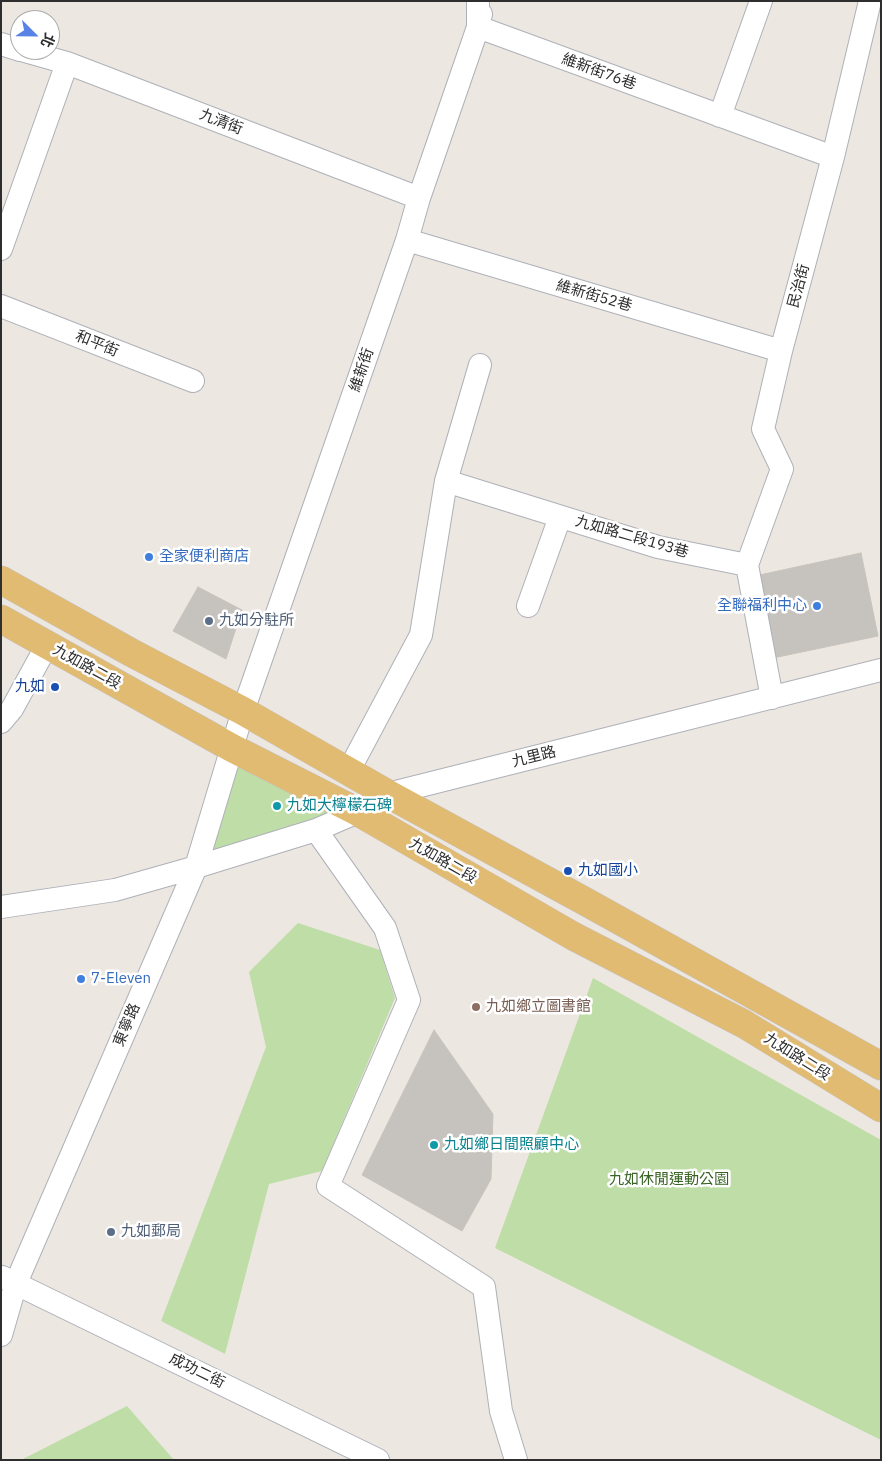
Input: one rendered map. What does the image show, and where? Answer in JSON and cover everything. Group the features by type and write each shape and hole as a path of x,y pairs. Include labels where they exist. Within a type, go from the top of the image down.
{"main road":[{"name":"九如路二段","path":"1,580 132,653 243,711 348,772 881,1066"},
{"name":"九如路二段","path":"1,619 232,748 358,812 573,936 744,1024 881,1108"},
{"path":"573,936 588,903"},
{"path":"744,1024 759,998"}],"street":[{"name":"維新街","path":"478,1 478,27"},
{"name":"維新街","path":"243,711 407,240 478,27 484,1"},
{"path":"720,116 761,1"},
{"name":"民治街","path":"747,565 782,469 763,429 781,351 833,157 870,1"},
{"name":"維新街76巷","path":"478,27 833,157"},
{"name":"九清街","path":"56,60 420,198"},
{"path":"1,249 67,63"},
{"name":"維新街52巷","path":"407,240 781,351"},
{"name":"和平街","path":"1,306 193,381"},
{"path":"348,772 421,635 446,481 480,365"},
{"name":"九如路二段193巷","path":"446,481 658,547 747,565"},
{"path":"528,606 560,517"},
{"path":"747,565 772,698"},
{"path":"1,722 12,709 47,645"},
{"name":"九里路","path":"1,907 115,890 316,830 358,812 388,794 881,670"},
{"name":"東寧路","path":"1,1335 8,1279 196,867 243,711"},
{"path":"316,830 385,928 409,1000 328,1186 484,1287 501,1411 516,1460"},
{"name":"成功二街","path":"8,1279 378,1460"}],"green space":[{"path":"237,759 334,812 208,858"},
{"path":"298,923 380,950 395,998 322,1171 269,1184 225,1354 161,1321 266,1047 249,972"},
{"name":"九如休閒運動公園","path":"593,978 881,1140 881,1440 495,1248"},
{"path":"127,1406 174,1460 21,1460"}],"building":[{"name":"全聯福利中心","path":"861,553 878,636 773,658 755,576"},
{"name":"九如分駐所","path":"198,587 242,610 226,659 173,631"},
{"name":"九如鄉日間照顧中心","path":"434,1030 493,1114 491,1179 462,1231 362,1175"}],"place":[{"name":"全家便利商店","path":"149,557"},
{"name":"全聯福利中心","path":"817,606"},
{"name":"九如分駐所","path":"209,621"},
{"name":"九如","path":"55,687"},
{"name":"九如大檸檬石碑","path":"277,806"},
{"name":"九如國小","path":"568,871"},
{"name":"7-Eleven","path":"81,979"},
{"name":"九如鄉立圖書館","path":"476,1007"},
{"name":"九如鄉日間照顧中心","path":"434,1145"},
{"name":"九如郵局","path":"111,1232"}]}
